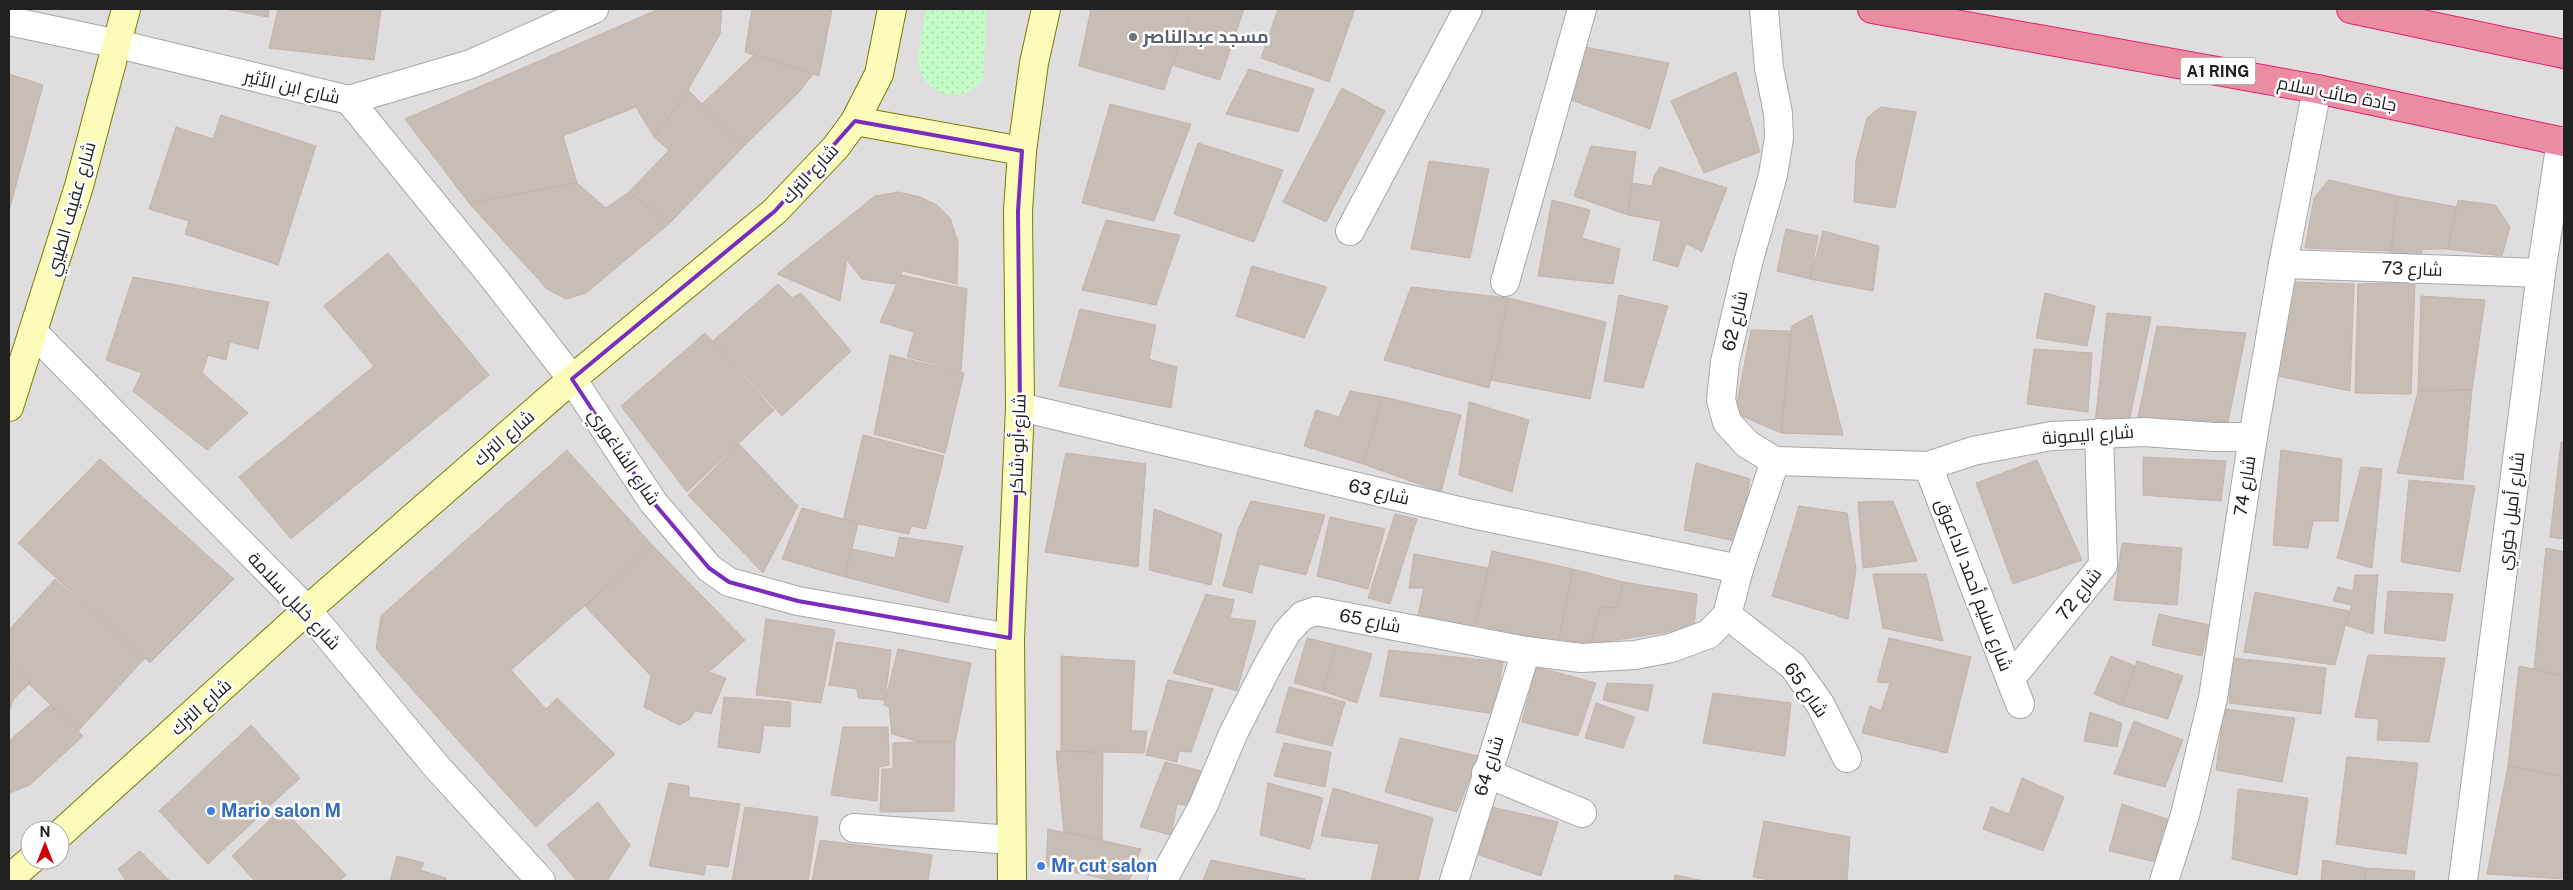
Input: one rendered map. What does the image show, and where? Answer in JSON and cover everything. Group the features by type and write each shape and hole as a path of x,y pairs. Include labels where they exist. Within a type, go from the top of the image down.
{"highway":[{"name":"جادة صائب سلام","path":"1872,9 2317,89 2563,142"},
{"path":"2351,9 2564,54"}],"street":[{"name":"شارع عفيف الطيبي","path":"9,407 79,186 126,9"},
{"name":"شارع ابن الأثير","path":"9,21 118,44 349,100 471,64 594,9"},
{"name":"شارع الترك","path":"70,825 307,610 572,379 775,212 836,147 855,121 879,74 892,9"},
{"name":"شارع أبو شاكر","path":"1012,881 1010,638 1020,407 1018,212 1022,151 1034,63 1046,9"},
{"path":"1350,231 1468,9"},
{"path":"1505,282 1582,9"},
{"name":"شارع 62","path":"1764,9 1768,68 1778,113 1779,138 1773,175 1748,263 1726,362 1721,400 1727,422 1747,444 1775,461 1928,466"},
{"name":"شارع 74","path":"2164,881 2185,815 2213,698 2253,437 2283,264 2317,89"},
{"name":"شارع الشاغوري","path":"349,100 496,281 572,379 653,502 709,568 729,582 798,601 1010,638"},
{"path":"855,121 1022,151"},
{"name":"شارع أميل خوري","path":"2463,881 2541,274 2563,142"},
{"name":"شارع 73","path":"2283,264 2541,274"},
{"name":"شارع خليل سلامة","path":"34,333 307,610 436,766 541,881"},
{"name":"شارع 63","path":"1020,407 1472,514 1739,569"},
{"name":"شارع اليمونة","path":"1928,466 1973,451 2051,436 2144,432 2214,437 2253,437"},
{"name":"شارع 72","path":"2011,678 2104,565 2099,433"},
{"name":"شارع 65","path":"1162,881 1203,806 1233,734 1268,665 1287,632 1302,616 1316,611 1526,651 1581,658 1635,655 1671,648 1709,634 1727,615 1739,569 1775,461"},
{"name":"شارع سليم أحمد الداعوق","path":"1928,466 2020,704"},
{"name":"شارع 65","path":"1727,615 1793,666 1820,704 1847,758"},
{"name":"شارع 64","path":"1454,881 1526,651"},
{"path":"1486,774 1582,813"},
{"path":"854,828 1011,840"}],"highlighted area":[{"path":"855,121 1022,151 1018,211 1020,407 1010,638 798,601 729,582 709,568 653,502 572,379 775,211"}],"shaded area":[{"path":"9,9 2564,9 2564,881 9,881"}],"green space":[{"path":"926,9 987,9 983,80 970,91 953,95 945,94 931,87 922,75 918,62"}],"building":[{"path":"225,9 269,9 268,17"},
{"path":"278,9 381,9 374,60 269,48"},
{"path":"659,9 722,9 720,34 688,90 654,137 636,107 563,136 577,183 469,203 405,119"},
{"path":"752,9 832,9 819,76 745,52"},
{"name":"مسجد عبدالناصر","path":"1091,9 1191,9 1164,90 1079,66"},
{"path":"1191,9 1244,9 1220,80 1172,65"},
{"path":"1278,9 1355,9 1329,82 1261,58"},
{"path":"1580,46 1669,63 1650,129 1563,97"},
{"path":"754,55 813,74 799,92 744,146 702,104"},
{"path":"1249,69 1314,89 1298,132 1226,114"},
{"path":"1736,72 1760,152 1704,173 1671,101"},
{"path":"9,74 43,85 9,211"},
{"path":"1342,88 1385,111 1326,222 1283,202"},
{"path":"688,90 744,146 670,223 629,192 669,150 654,137"},
{"path":"1110,104 1191,124 1154,221 1082,203"},
{"path":"1881,107 1916,112 1895,208 1854,202 1856,160 1867,118"},
{"path":"221,115 316,146 278,265 185,234 189,221 149,209 176,127 213,139"},
{"path":"1198,143 1283,170 1254,242 1174,214"},
{"path":"1591,146 1636,152 1628,215 1574,196"},
{"path":"1429,161 1489,169 1470,258 1411,249"},
{"path":"1660,167 1727,188 1702,252 1686,243 1678,267 1653,260 1661,221 1628,215 1632,183 1652,186 1654,176"},
{"path":"2329,180 2397,196 2391,251 2305,248 2314,198"},
{"path":"577,183 606,208 629,192 670,223 586,293 566,299 547,289 469,203"},
{"path":"898,192 920,197 937,205 950,218 958,242 957,284 903,271 895,284 862,279 847,260 840,301 777,274 875,196"},
{"path":"2397,196 2457,207 2448,249 2422,249 2421,256 2391,256"},
{"path":"1552,200 1590,210 1582,238 1620,249 1613,284 1538,276"},
{"path":"2458,200 2495,205 2510,227 2502,256 2448,249"},
{"path":"1106,220 1180,235 1156,305 1082,290"},
{"path":"1786,229 1818,236 1810,279 1777,271"},
{"path":"1823,231 1879,246 1873,291 1810,279"},
{"path":"388,253 489,375 291,539 239,477 374,366 324,306"},
{"path":"1252,266 1327,287 1304,338 1236,316"},
{"path":"901,275 967,289 961,371 907,357 914,332 880,322"},
{"path":"133,277 269,302 258,349 230,342 226,360 208,355 202,373 248,413 207,450 133,391 142,373 106,360"},
{"path":"2292,282 2354,284 2350,391 2273,375"},
{"path":"2415,282 2411,394 2355,393 2358,284"},
{"path":"778,284 792,298 801,293 851,351 782,416 713,341"},
{"path":"1411,287 1508,298 1489,388 1384,360"},
{"path":"2045,293 2095,306 2087,346 2036,338"},
{"path":"1619,295 1668,306 1643,388 1604,381"},
{"path":"2421,296 2485,300 2472,390 2418,391"},
{"path":"1508,298 1606,322 1590,399 1491,380"},
{"path":"1080,309 1156,325 1149,359 1177,367 1171,408 1059,386"},
{"path":"2107,313 2151,317 2129,422 2095,424"},
{"path":"1812,315 1843,435 1781,433 1792,326"},
{"path":"2157,326 2246,333 2228,422 2138,417"},
{"path":"1751,330 1791,331 1781,433 1735,413"},
{"path":"705,333 774,410 687,492 621,406"},
{"path":"2034,349 2092,353 2088,412 2027,404"},
{"path":"890,355 964,373 945,453 874,434"},
{"path":"2472,390 2463,480 2397,473 2418,391"},
{"path":"1350,391 1383,397 1363,464 1304,446 1316,410 1339,417"},
{"path":"1383,397 1461,415 1441,492 1363,464"},
{"path":"1469,402 1529,420 1512,492 1459,475"},
{"path":"863,435 944,456 926,529 911,526 909,534 843,521"},
{"path":"2561,442 2564,443 2564,539 2550,537"},
{"path":"739,444 798,506 763,573 688,495"},
{"path":"567,450 653,546 511,670 546,709 557,698 615,754 536,827 376,649 381,616"},
{"path":"2281,450 2342,459 2338,521 2313,521 2308,548 2273,545"},
{"path":"1066,453 1146,464 1138,567 1045,552"},
{"path":"2143,457 2226,461 2221,501 2143,495"},
{"path":"100,459 234,579 150,663 18,543"},
{"path":"2037,460 2082,560 2013,584 1976,483"},
{"path":"1696,463 1750,479 1739,542 1684,530"},
{"path":"2361,467 2382,469 2372,568 2337,558"},
{"path":"2409,480 2475,486 2460,572 2401,562"},
{"path":"1251,501 1325,515 1306,575 1259,564 1252,593 1223,586 1238,530"},
{"path":"1893,501 1917,561 1863,568 1858,502"},
{"path":"1799,506 1847,513 1856,569 1848,619 1772,596"},
{"path":"802,508 858,523 845,577 782,559"},
{"path":"1154,509 1222,534 1211,585 1149,570"},
{"path":"1395,514 1417,519 1390,604 1368,598"},
{"path":"1330,517 1385,529 1368,589 1317,576"},
{"path":"899,537 963,546 948,603 845,577 851,549 895,558"},
{"path":"2122,543 2182,548 2177,605 2114,600"},
{"path":"653,546 745,640 709,672 726,678 711,714 695,711 689,720 679,725 644,707 651,676 585,606"},
{"path":"2546,548 2564,552 2564,676 2534,669"},
{"path":"1492,551 1573,569 1559,643 1476,625"},
{"path":"1414,554 1488,568 1474,630 1417,619 1424,588 1409,588"},
{"path":"1573,569 1623,582 1617,608 1601,607 1590,644 1559,639"},
{"path":"1873,574 1926,574 1943,641 1883,628"},
{"path":"2355,575 2378,575 2373,634 2345,625 2352,605 2333,601 2338,587 2353,591"},
{"path":"55,579 145,658 78,731 9,665 9,630"},
{"path":"1623,582 1697,594 1694,628 1590,644 1601,607 1617,608"},
{"path":"2388,591 2453,594 2445,641 2384,633"},
{"path":"2255,592 2349,611 2335,665 2244,652"},
{"path":"1206,594 1234,600 1230,618 1256,621 1237,691 1173,673"},
{"path":"2159,614 2209,625 2202,656 2152,645"},
{"path":"766,619 835,630 821,703 756,695"},
{"path":"1307,638 1336,645 1323,691 1294,683"},
{"path":"1889,638 1971,657 1947,753 1862,733 1870,706 1881,711 1890,683 1877,682"},
{"path":"837,642 891,650 885,700 858,698 857,689 829,685"},
{"path":"1336,645 1372,654 1357,703 1323,691"},
{"path":"898,649 971,663 955,742 919,742 892,734 889,707 884,705"},
{"path":"1389,650 1503,662 1494,714 1380,696"},
{"path":"2368,655 2445,658 2429,742 2377,740 2379,719 2355,717"},
{"path":"1061,656 1135,661 1131,731 1147,731 1144,753 1061,751"},
{"path":"2111,656 2135,666 2121,705 2094,694"},
{"path":"2233,658 2326,668 2321,714 2229,703"},
{"path":"2137,661 2183,676 2168,719 2121,705"},
{"path":"9,662 30,683 13,700 9,711"},
{"path":"2519,666 2564,676 2564,777 2508,766"},
{"path":"1536,667 1596,683 1578,736 1522,722"},
{"path":"1168,680 1213,689 1191,752 1179,751 1177,762 1146,755"},
{"path":"1607,683 1653,685 1648,711 1603,700"},
{"path":"1289,687 1345,702 1332,746 1276,732"},
{"path":"1713,693 1791,703 1785,756 1703,743"},
{"path":"724,697 791,702 790,727 764,725 760,753 718,747"},
{"path":"1596,703 1635,717 1623,748 1585,738"},
{"path":"50,705 83,736 30,785 9,793 9,741"},
{"path":"2224,709 2295,718 2282,782 2216,770"},
{"path":"2090,712 2122,723 2117,747 2084,741"},
{"path":"2134,721 2183,740 2165,787 2114,774"},
{"path":"251,725 300,778 208,864 159,811"},
{"path":"843,727 888,727 889,765 879,767 877,801 831,795"},
{"path":"1400,738 1478,756 1457,812 1385,792"},
{"path":"955,742 954,811 880,812 882,769 893,769 893,743"},
{"path":"1284,743 1331,752 1325,787 1274,776"},
{"path":"1056,751 1103,753 1102,840 1064,832"},
{"path":"2347,757 2418,763 2406,854 2336,844"},
{"path":"1165,762 1206,772 1196,807 1177,804 1171,835 1140,827"},
{"path":"2508,766 2564,777 2564,879 2487,874"},
{"path":"2022,778 2064,797 2043,851 1983,829 1991,807 2009,814"},
{"path":"669,783 689,786 689,797 740,804 728,867 706,864 704,875 649,866"},
{"path":"1268,783 1323,798 1310,849 1260,835"},
{"path":"1333,788 1433,818 1418,881 1371,881 1379,844 1321,836"},
{"path":"2238,789 2308,798 2297,875 2232,859"},
{"path":"598,802 630,845 607,881 590,881 588,878 584,881 577,881 547,845"},
{"path":"2122,804 2170,820 2156,862 2109,851"},
{"path":"745,807 818,817 808,881 732,881"},
{"path":"1492,807 1558,822 1541,876 1479,855"},
{"path":"282,808 346,875 340,881 255,881 232,856"},
{"path":"1764,821 1850,837 1847,881 1774,881 1753,877"},
{"path":"1048,829 1141,849 1129,881 1114,881 1046,866"},
{"path":"820,840 932,855 928,881 812,881"},
{"path":"140,851 170,881 126,881 118,869"},
{"path":"397,856 424,863 420,870 446,878 445,881 390,881"},
{"path":"1211,860 1305,879 1304,881 1203,881"},
{"path":"2323,860 2365,868 2365,881 2321,881"},
{"path":"2365,868 2415,871 2414,881 2365,881"},
{"path":"1675,875 1704,881 1674,881"}],"place":[{"name":"مسجد عبدالناصر","path":"1133,37"},
{"name":"Mario salon M","path":"211,811"},
{"name":"Mr cut salon","path":"1041,866"}]}
